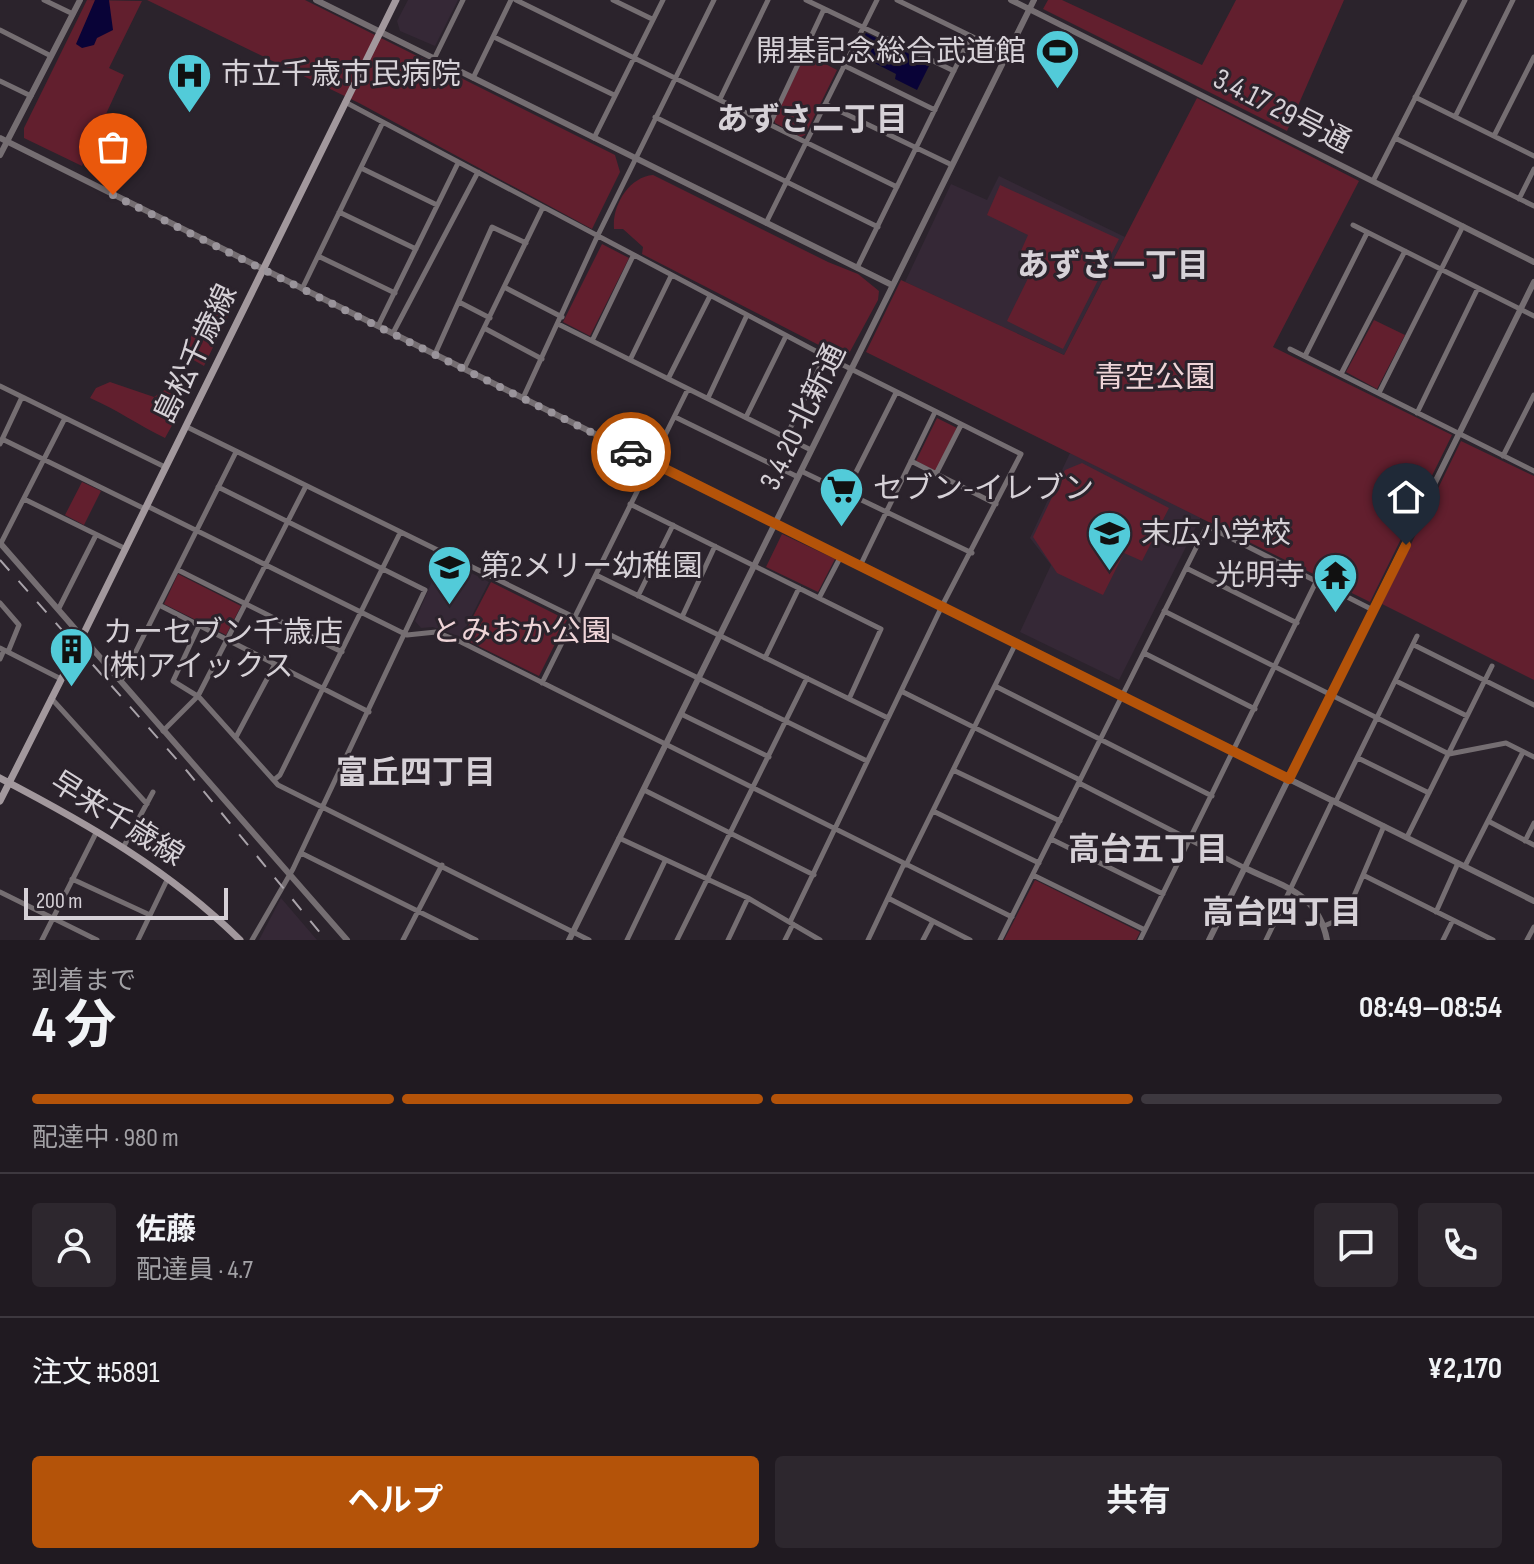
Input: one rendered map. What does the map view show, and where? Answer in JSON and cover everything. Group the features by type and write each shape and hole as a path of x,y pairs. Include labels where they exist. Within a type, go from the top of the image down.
{"main road":[{"name":"島松千歳線","path":"81,639 396,0"},
{"path":"0,801 73,656"},
{"name":"早来千歳線","path":"0,778 124,846 169,877 240,940"}],"street":[{"path":"44,0 73,14"},
{"path":"0,155 3,140 31,96 80,0"},
{"path":"316,0 330,3 380,33 892,285"},
{"path":"434,59 463,0"},
{"path":"473,78 514,0 897,187"},
{"path":"613,0 652,19"},
{"path":"593,139 663,0"},
{"path":"523,398 634,159 714,0"},
{"path":"720,99 768,0"},
{"path":"806,0 954,71"},
{"path":"765,224 877,0"},
{"path":"897,0 1008,54"},
{"name":"3.4.17 29号通","path":"1011,0 1534,262"},
{"name":"3.4.20 北新通","path":"569,940 1034,0"},
{"path":"1373,181 1465,0"},
{"path":"1455,117 1513,0"},
{"path":"770,124 824,9"},
{"path":"0,30 51,56"},
{"path":"857,268 971,36"},
{"path":"494,37 614,95"},
{"path":"1494,136 1534,57"},
{"path":"843,65 935,110"},
{"path":"0,81 31,96"},
{"path":"1415,97 1534,156"},
{"path":"345,102 786,336 1021,454 942,606 785,940"},
{"path":"825,104 952,165"},
{"path":"655,117 878,227"},
{"path":"302,289 383,122"},
{"path":"1395,138 1534,206"},
{"path":"3,140 1534,901"},
{"path":"378,326 458,163"},
{"path":"361,168 437,205"},
{"path":"1519,199 1534,169"},
{"path":"393,333 478,172"},
{"path":"464,369 543,207"},
{"path":"339,212 416,249"},
{"path":"1353,225 1534,316"},
{"path":"1379,393 1463,226"},
{"path":"435,354 459,302 465,281 492,227 526,243"},
{"path":"1305,356 1367,233"},
{"path":"1341,374 1405,251"},
{"path":"318,256 395,293"},
{"path":"592,341 633,256"},
{"path":"630,360 671,276"},
{"path":"1209,940 1534,282"},
{"path":"504,287 562,317"},
{"path":"1417,413 1478,288"},
{"path":"668,379 710,296"},
{"path":"459,302 490,318"},
{"path":"708,398 747,315"},
{"path":"558,324 811,450"},
{"path":"484,328 542,359"},
{"path":"746,417 786,336"},
{"path":"1290,349 1534,471"},
{"path":"786,437 825,356"},
{"path":"0,386 166,468"},
{"path":"542,683 688,389"},
{"path":"846,492 896,392"},
{"path":"1503,456 1534,395"},
{"path":"22,397 1,442 197,530 407,635 436,632 446,636 1012,917"},
{"path":"860,566 935,412"},
{"path":"675,417 846,492 972,553"},
{"path":"65,418 0,543 347,940"},
{"path":"936,474 961,425"},
{"path":"187,427 574,620 867,761"},
{"path":"121,681 236,452"},
{"path":"911,461 996,504"},
{"path":"164,731 198,696 229,641 306,486"},
{"path":"218,487 425,590 407,635 301,853 252,940"},
{"path":"24,499 126,549"},
{"path":"630,504 881,629 849,699"},
{"path":"638,596 673,525"},
{"path":"1000,940 1207,526 1373,610"},
{"path":"274,780 280,775 400,533"},
{"path":"59,608 96,534"},
{"path":"682,617 715,546"},
{"path":"819,598 841,556"},
{"path":"1186,568 1297,623"},
{"path":"178,570 342,652"},
{"path":"596,575 888,718"},
{"path":"1140,940 1317,582"},
{"path":"765,658 799,588"},
{"path":"0,603 19,625 0,659"},
{"path":"161,606 369,712"},
{"path":"1164,611 1449,754 1506,743 1534,757"},
{"path":"199,626 173,681 198,696 274,780 589,940"},
{"path":"1266,940 1417,636"},
{"path":"868,940 1016,643"},
{"path":"1414,645 1534,705"},
{"path":"4,650 61,679"},
{"path":"1144,653 1255,709"},
{"path":"236,737 275,664"},
{"path":"1407,837 1492,666"},
{"path":"677,940 807,678"},
{"path":"1396,681 1467,716"},
{"path":"995,686 1212,796"},
{"path":"901,691 1310,901 1324,926 1327,940"},
{"path":"51,698 147,804"},
{"path":"681,714 769,757"},
{"path":"1436,912 1523,752"},
{"path":"1358,758 1429,793"},
{"path":"953,770 1060,821"},
{"path":"644,790 814,875"},
{"path":"124,846 153,792"},
{"path":"933,811 1039,863"},
{"path":"1488,821 1534,845"},
{"path":"1525,841 1534,823"},
{"path":"1324,926 1345,917 1384,825"},
{"path":"42,940 97,830"},
{"path":"619,838 748,898 820,940"},
{"path":"1051,839 1163,894"},
{"path":"301,853 476,940"},
{"path":"627,940 665,861"},
{"path":"403,940 442,865"},
{"path":"1033,875 1145,930"},
{"path":"1363,875 1493,940"},
{"path":"138,940 169,877"},
{"path":"72,879 150,915"},
{"path":"0,892 97,940"},
{"path":"728,940 748,898"},
{"path":"888,898 970,940"},
{"path":"1443,940 1453,920"},
{"path":"923,940 933,921"},
{"path":"1527,940 1534,927"}],"shaded area":[{"path":"95,0 109,0 113,30 97,38 94,45 82,48 76,44"},
{"path":"408,0 458,0 435,46 400,31 397,21"},
{"path":"866,33 930,64 917,90 895,79 896,74 855,53"},
{"path":"999,176 1125,237 1064,355 905,282 951,184 987,200"},
{"name":"末広小学校","path":"1070,453 1201,517 1119,680 1020,632 1051,565 1030,538"},
{"name":"第2メリー幼稚園","path":"442,558 489,582 461,637 433,627 421,628 415,621"},
{"path":"281,898 317,940 259,940"}],"green space":[{"path":"87,0 142,1 109,68 124,75 82,166 24,138 24,128"},
{"path":"147,0 305,0 615,155 620,172 592,229 359,103"},
{"path":"1048,0 1062,0 1202,65 1236,0 1344,0 1287,131 1043,9"},
{"path":"806,54 837,70 805,135 801,137 775,123 774,118"},
{"name":"青空公園","path":"1197,98 1359,181 1273,347 1452,435 1370,602 866,352 901,280 1064,355"},
{"path":"653,175 858,274 879,291 878,300 846,359 642,254 643,247 623,229 614,229 616,211 624,194 636,181"},
{"path":"1000,185 1119,239 1063,349 1007,321 1036,262 1020,253 1028,235 987,215"},
{"path":"602,244 629,258 590,336 563,322"},
{"path":"206,305 228,316 204,366 190,358 185,350"},
{"path":"1374,320 1405,335 1377,389 1346,372"},
{"path":"110,382 154,397 165,390 185,402 165,438 90,398 96,388"},
{"path":"937,418 957,428 936,471 916,461"},
{"path":"1461,441 1534,476 1534,680 1382,604"},
{"path":"1082,463 1169,508 1142,561 1124,553 1103,595 1057,573 1033,537 1065,470"},
{"path":"82,482 101,491 84,525 65,515"},
{"path":"782,534 835,559 818,592 766,567"},
{"path":"178,574 241,606 226,635 164,604"},
{"name":"とみおか公園","path":"491,582 567,620 539,676 462,638"},
{"path":"1035,880 1140,932 1136,940 1004,940"}],"railway":[{"path":"0,560 187,771 326,940"}],"way so far":[{"path":"113,195 631,452"}],"place":[{"name":"開基記念総合武道館","path":"1057,91"},
{"name":"市立千歳市民病院","path":"190,114"},
{"name":"セブン-イレブン","path":"842,528"},
{"name":"末広小学校","path":"1110,573"},
{"name":"第2メリー幼稚園","path":"449,606"},
{"name":"光明寺","path":"1336,615"},
{"name":"カーセブン千歳店 (株)アイックス","path":"72,689"}],"district":[{"name":"あずさ二丁目","path":"812,120"},
{"name":"あずさ一丁目","path":"1113,266"},
{"name":"富丘四丁目","path":"416,773"},
{"name":"高台五丁目","path":"1148,850"},
{"name":"高台四丁目","path":"1282,913"}],"route":[{"path":"631,452 1289,779 1406,545"}]}
